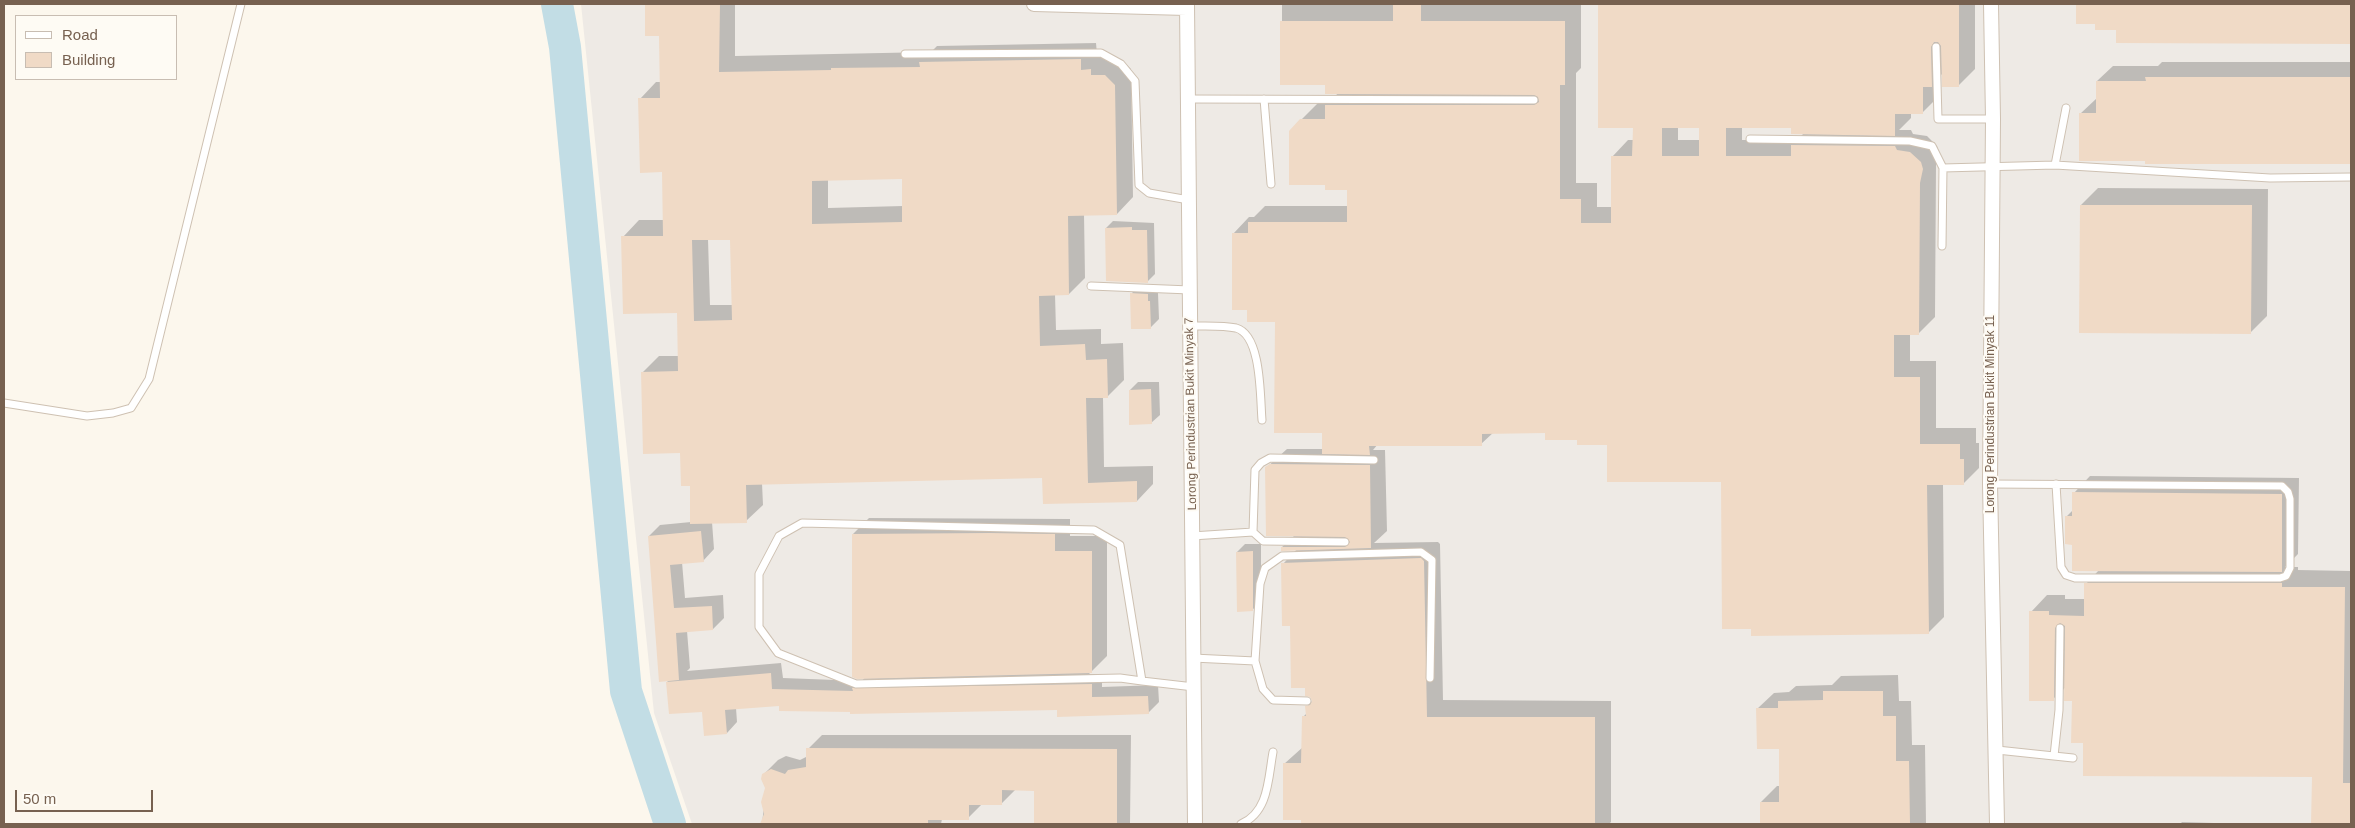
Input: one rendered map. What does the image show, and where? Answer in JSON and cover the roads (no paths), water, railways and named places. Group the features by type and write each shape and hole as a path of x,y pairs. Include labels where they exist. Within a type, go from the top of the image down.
{"street":[{"path":"1034,4 1187,6"},
{"name":"Lorong Perindustrian Bukit Minyak 11","path":"1991,4 1993,166 1990,484 1997,750 1997,824"},
{"name":"Lorong Perindustrian Bukit Minyak 7","path":"1187,6 1195,824"}],"lane":[{"path":"4,403 87,416 113,413 131,408 149,379 241,4"},
{"path":"1936,47 1938,119 1993,119"},
{"path":"906,54 1101,53 1121,64 1135,81 1139,185 1150,194 1189,200"},
{"path":"1188,98 1534,100"},
{"path":"1264,99 1271,184"},
{"path":"2055,165 2066,108"},
{"path":"1750,139 1910,141 1932,146 1943,168 1942,246"},
{"path":"1943,168 2055,165 2270,178 2351,177"},
{"path":"1091,286 1190,290"},
{"path":"1190,326 1237,328 1248,336 1255,350 1262,420"},
{"path":"1345,542 1263,541 1254,532 1256,470 1260,463 1270,458 1374,460"},
{"path":"1990,484 2056,484 2282,486 2288,492 2290,499 2290,568 2286,576 2280,578 2075,578 2066,575 2061,567 2056,484"},
{"path":"1142,681 1120,545 1094,530 802,523 779,536 758,574 759,627 778,653 856,684 1120,678 1142,681 1194,687"},
{"path":"1192,536 1254,532"},
{"path":"1307,702 1273,700 1263,689 1255,661 1260,584 1265,568 1282,556 1422,552 1432,560 1430,678"},
{"path":"2054,756 2060,710 2060,628"},
{"path":"1193,658 1255,661"},
{"path":"1997,750 2073,758"},
{"path":"1241,824 1251,820 1264,804 1273,752"}],"waterway":[{"path":"557,4 565,47 626,691 670,824"}]}
